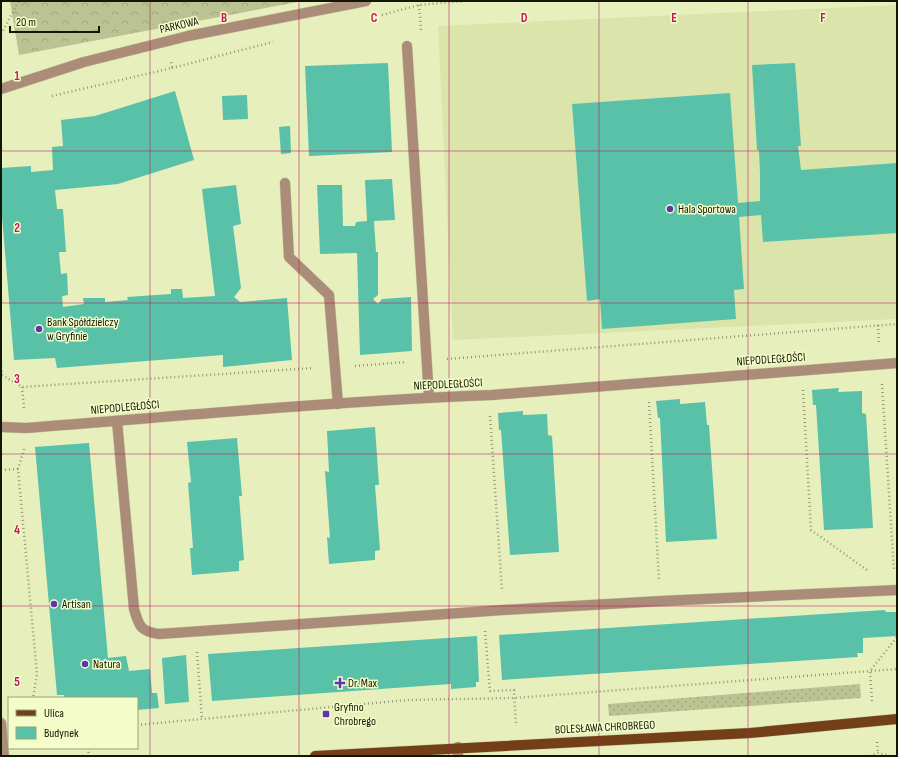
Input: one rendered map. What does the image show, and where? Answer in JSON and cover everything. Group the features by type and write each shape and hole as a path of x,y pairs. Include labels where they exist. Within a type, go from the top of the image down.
{"main road":[{"name":"BOLESŁAWA CHROBREGO","path":"315,756 458,752 517,744 750,733 897,719"}],"street":[{"name":"PARKOWA","path":"1,89 84,62 167,41 366,1"},
{"path":"407,46 429,398"},
{"path":"285,183 289,257 329,296 338,404"},
{"name":"NIEPODLEGŁOŚCI","path":"1,427 26,428 338,404 492,395 897,363"},
{"path":"117,421 134,608 139,624 147,632 159,634 503,610 896,590"},
{"path":"1,723 4,756"}],"path":[{"path":"1,34 19,1"},
{"path":"51,96 172,68 167,41"},
{"path":"1,367 2,375 22,387 427,361 897,324"},
{"path":"802,370 811,530 896,590"},
{"path":"882,381 896,590"},
{"path":"647,382 661,601"},
{"path":"478,631 505,629 490,409"},
{"path":"1,470 18,469 37,674 33,697"},
{"path":"485,631 490,691 514,690 517,744"},
{"path":"870,671 897,637"},
{"path":"196,650 202,719"},
{"path":"138,725 407,700 514,698 897,669"},
{"path":"870,756 878,753 890,756"}],"shaded area":[{"path":"897,5 897,319 453,340 438,26"}],"green space":[{"path":"10,1 303,1 19,55"},
{"path":"860,684 861,698 609,716 608,704"}],"building":[{"path":"388,63 392,152 309,156 305,66"},
{"name":"Hala Sportowa","path":"795,63 801,146 798,146 801,170 897,163 897,233 763,242 761,215 739,217 744,289 734,290 736,319 602,329 600,299 587,301 572,104 730,93 738,203 760,201 759,150 757,150 752,65"},
{"path":"175,91 194,160 118,184 55,190 57,209 63,209 66,252 59,252 61,274 67,273 68,295 62,296 63,307 84,304 83,298 105,298 105,302 128,300 127,297 171,294 171,289 182,289 183,298 215,296 202,189 236,185 241,224 233,226 241,288 234,297 240,302 287,298 292,360 223,367 223,355 57,368 55,358 14,360 1,204 1,168 31,166 31,172 53,170 52,147 63,146 61,120 95,116"},
{"path":"247,95 248,119 223,120 222,96"},
{"path":"290,126 291,153 281,154 279,127"},
{"path":"392,179 395,220 374,221 376,252 378,252 378,295 373,299 378,304 382,299 411,297 412,351 360,355 357,253 320,254 317,185 342,185 343,226 355,226 356,222 367,221 365,180"},
{"path":"839,388 838,392 862,391 862,413 866,414 873,528 824,530 816,405 813,405 812,390"},
{"path":"680,399 680,404 705,402 707,425 709,425 717,539 666,542 660,418 658,418 656,401"},
{"path":"523,411 523,415 547,414 548,435 552,436 559,552 510,555 501,430 499,430 498,413"},
{"path":"375,427 379,485 375,485 380,550 375,551 375,560 329,564 327,537 330,538 325,471 329,472 327,431"},
{"path":"237,438 242,496 239,496 244,560 239,561 239,571 192,575 190,548 193,548 188,483 191,482 187,442"},
{"path":"89,443 108,658 126,656 129,671 150,669 152,693 157,693 159,708 138,710 138,697 64,697 64,695 57,695 35,447"},
{"path":"885,610 886,612 897,612 897,636 863,638 863,653 857,653 858,657 502,680 499,635"},
{"path":"477,636 479,682 476,682 476,687 451,689 451,684 212,701 208,654"},
{"path":"186,655 189,702 165,704 162,658"}],"place":[{"name":"Hala Sportowa","path":"670,209"},
{"name":"Bank Spółdzielczy w Gryfinie","path":"39,329"},
{"name":"Artisan","path":"54,604"},
{"name":"Natura","path":"85,664"},
{"name":"Dr. Max","path":"340,683"},
{"name":"Gryfino Chrobrego","path":"326,714"}]}
